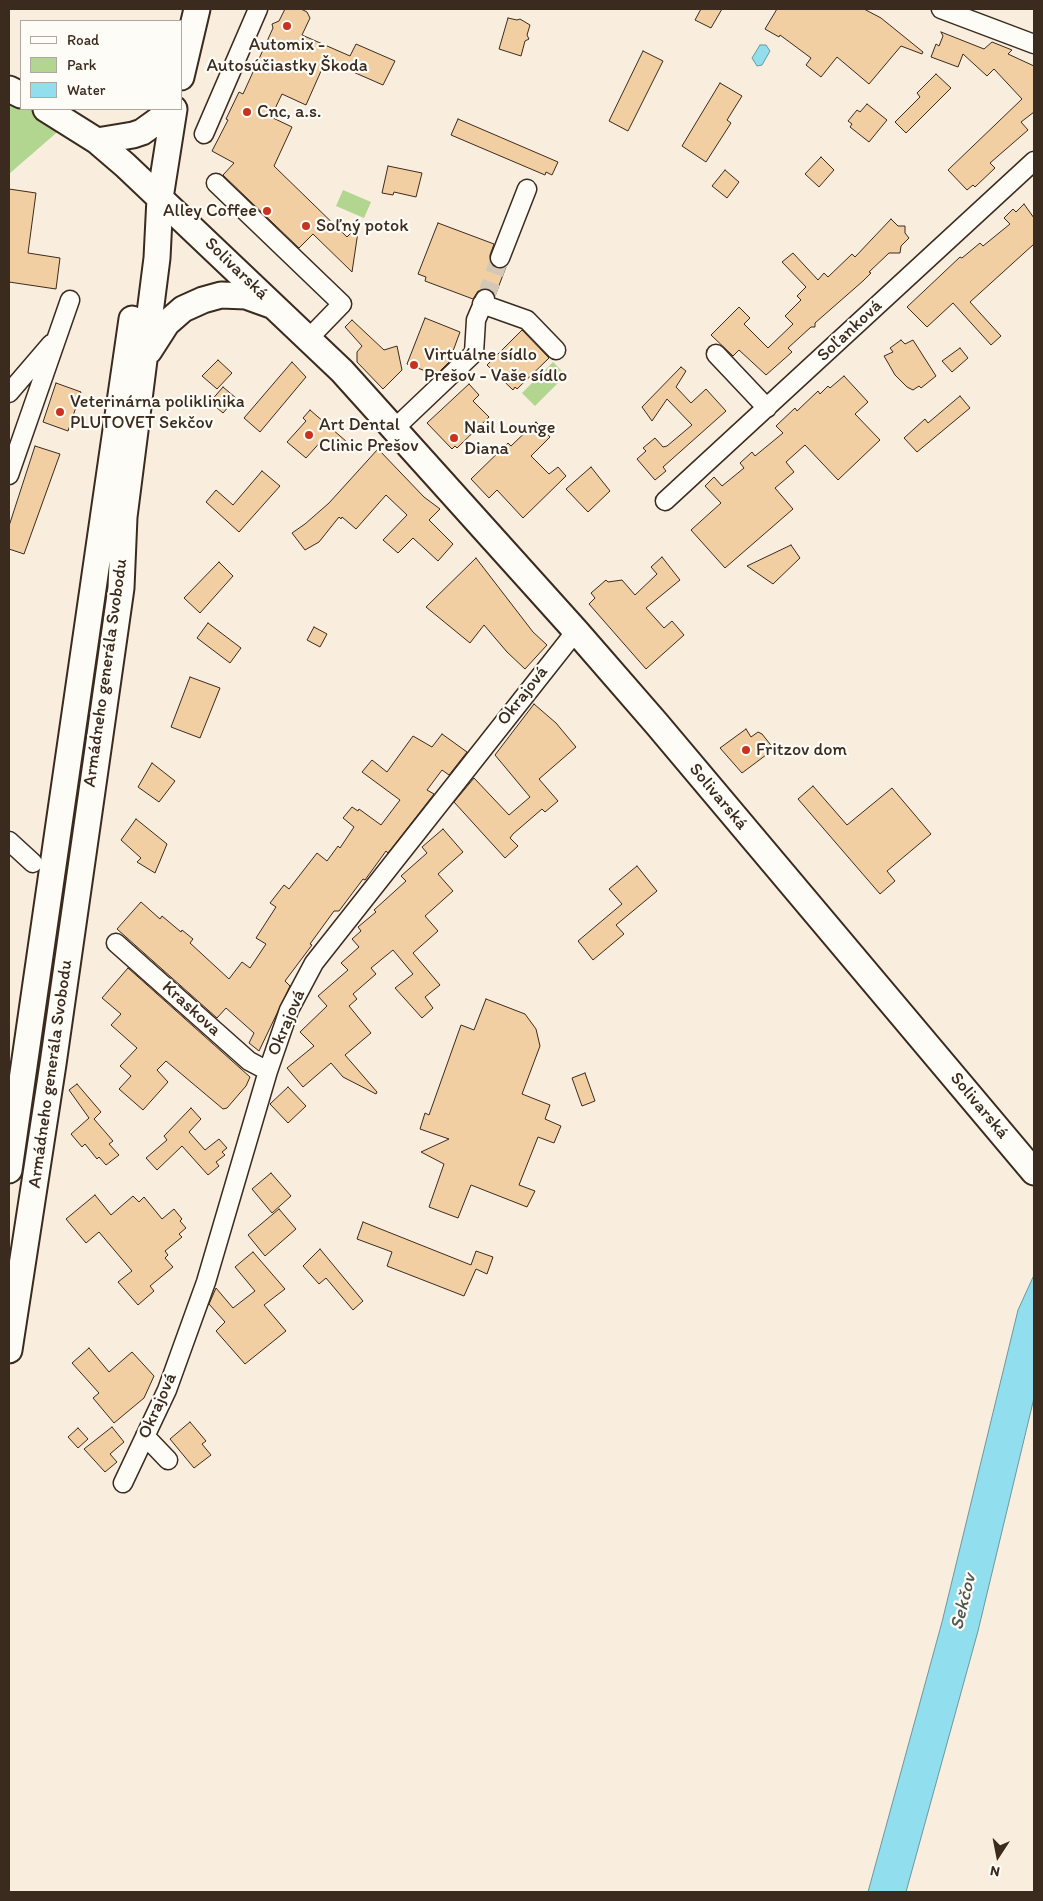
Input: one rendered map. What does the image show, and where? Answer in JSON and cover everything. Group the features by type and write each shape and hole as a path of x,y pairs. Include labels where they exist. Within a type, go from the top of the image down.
{"street":[{"path":"182,73 197,9"},
{"path":"204,134 258,9"},
{"path":"941,9 1034,44"},
{"path":"9,89 20,95"},
{"name":"Solivarská","path":"48,110 97,140 309,338 394,428 576,631 1034,1172"},
{"path":"97,140 114,139 142,132 173,110"},
{"path":"160,198 174,110"},
{"name":"Soľanková","path":"665,501 1034,161"},
{"path":"216,183 342,304 309,338"},
{"path":"500,258 527,188"},
{"name":"Armádneho generála Svobodu","path":"9,1350 53,1064 121,588 124,517 157,258 160,198"},
{"name":"Armádneho generála Svobodu","path":"9,1170 142,255 160,198"},
{"path":"144,357 167,323 183,308 203,300 221,295 246,296 276,307"},
{"path":"9,475 27,420 60,334 70,300"},
{"path":"394,428 474,353 476,320 484,302 527,320 556,350"},
{"path":"9,393 60,334"},
{"path":"716,354 767,408"},
{"path":"9,401 17,405 27,420"},
{"name":"Okrajová","path":"124,1483 167,1390 206,1282 268,1070 289,1010 314,964 576,631"},
{"path":"9,841 33,863"},
{"name":"Kraskova","path":"116,943 249,1061 268,1070"},
{"path":"145,1436 168,1460"}],"green space":[{"path":"9,97 20,102 20,110 42,110 70,121 9,174"},
{"path":"343,190 371,202 364,218 336,206"},
{"path":"553,362 566,375 535,406 522,393"}],"water":[{"path":"760,45 766,45 770,51 762,65 757,66 752,58"},
{"name":"Sekčov","path":"1034,1275 1034,1398 978,1631 906,1892 868,1892 942,1622 1018,1310"}],"building":[{"path":"285,9 301,9 307,12 310,18 302,35 350,56 356,44 395,61 383,85 344,68 343,71 325,62 306,105 282,94 271,117 292,127 274,166 347,237 359,225 352,272 313,234 299,248 223,175 234,163 212,151 228,120 226,119 239,92 243,94 273,28 272,24 279,21"},
{"path":"701,9 722,9 711,28 695,20"},
{"path":"777,9 864,9 881,18 923,52 922,54 901,46 869,84 837,57 821,77 806,65 811,58 780,35 779,37 765,29"},
{"path":"508,18 520,19 530,25 527,35 529,39 525,41 521,56 499,49"},
{"path":"941,32 984,49 992,42 1012,50 1008,54 1034,66 1034,112 1021,122 1028,130 990,163 995,168 975,187 973,185 967,190 948,170 1022,99 994,69 987,76 963,54 958,67 931,57 936,44 939,46 943,36"},
{"path":"643,51 663,61 628,131 609,121"},
{"path":"936,74 951,88 906,133 895,122 920,97 917,93"},
{"path":"720,83 742,96 727,120 731,123 706,162 682,146"},
{"path":"867,104 887,120 869,142 850,127 852,124 848,121 857,110 860,112"},
{"path":"458,119 558,162 552,175 546,172 545,175 451,135"},
{"path":"821,157 834,170 819,187 805,174"},
{"path":"388,166 422,173 416,197 394,192 393,195 382,193"},
{"path":"725,170 739,182 727,198 712,186"},
{"path":"9,189 36,193 28,253 60,258 56,289 9,282"},
{"path":"1024,204 1034,218 1034,244 970,302 1001,336 991,345 953,303 927,327 907,307 960,257 962,258 980,243 983,246 1010,224 1004,218 1013,209 1016,212"},
{"path":"891,219 898,226 905,226 905,233 909,238 901,246 900,253 889,253 869,272 871,273 863,281 815,323 815,327 811,327 788,348 792,352 766,375 739,350 733,356 711,335 739,307 750,318 744,324 768,348 793,324 785,316 801,300 797,296 806,287 782,262 793,253 818,280 824,273 828,277 852,254 855,257"},
{"path":"438,223 494,244 490,255 491,264 497,268 506,267 495,296 490,289 483,289 478,291 473,299 425,281 426,277 418,274"},
{"path":"425,318 460,332 449,362 436,375 407,364"},
{"path":"352,320 384,350 397,346 402,370 383,389 357,362 357,352 362,346 345,327"},
{"path":"522,330 549,358 517,389 515,387 513,390 487,365"},
{"path":"901,340 905,344 913,340 936,376 921,388 919,386 913,390 907,387 895,375 884,356 893,352 890,348"},
{"path":"960,348 968,358 952,372 942,361"},
{"path":"218,360 232,373 217,389 202,376"},
{"path":"292,362 306,377 260,432 244,418"},
{"path":"681,367 686,371 676,387 691,403 706,389 726,411 663,467 666,471 655,480 637,459 646,451 643,448 655,438 663,447 667,446 692,425 667,399 652,421 642,407"},
{"path":"844,376 868,402 855,414 880,440 838,480 805,445 786,462 794,472 775,488 793,509 725,568 691,530 721,503 705,486 714,477 722,486 744,468 740,463 752,452 755,456 783,433 776,426 795,408 797,411 818,391 820,394 828,386 830,388"},
{"name":"Veterinárna poliklinika PLUTOVET Sekčov","path":"56,383 81,392 68,431 43,422"},
{"path":"469,384 479,395 473,401 489,417 457,448 455,446 452,449 427,423"},
{"path":"223,387 236,398 223,413 210,402"},
{"path":"960,396 970,408 917,452 904,438 925,419 928,423"},
{"name":"Art Dental Clinic Prešov","path":"310,410 347,442 338,452 324,438 306,458 287,442 306,421 303,418"},
{"path":"536,422 550,437 531,456 549,474 558,467 566,476 523,518 497,490 489,498 471,479 508,443 511,446"},
{"path":"35,446 60,454 24,554 9,549 9,526"},
{"path":"378,449 424,497 440,509 429,520 453,544 438,561 413,538 398,553 383,540 407,515 386,495 356,529 342,517 341,519 339,517 319,542 305,550 292,533 329,503"},
{"path":"591,467 610,491 588,512 566,489"},
{"path":"262,471 280,486 239,532 206,502 216,490 233,505"},
{"path":"791,545 800,558 773,584 747,566"},
{"path":"662,557 680,580 646,608 664,628 672,621 684,635 646,669 589,604 595,598 591,593 606,580 608,582 622,580 635,595 657,574 651,567"},
{"path":"476,558 533,632 547,645 525,669 507,652 484,625 470,643 426,607"},
{"path":"219,562 233,576 200,613 184,598"},
{"path":"208,623 241,648 230,663 197,638"},
{"path":"314,627 327,634 320,647 307,640"},
{"path":"190,677 220,688 200,738 171,727"},
{"path":"534,704 556,723 576,747 539,779 558,801 545,812 542,809 513,834 510,838 518,846 505,858 454,802 474,778 509,815 530,797 495,755"},
{"name":"Fritzov dom","path":"746,729 751,737 758,732 762,734 774,749 742,773 720,748"},
{"path":"442,734 467,752 449,775 442,770 427,790 434,794 388,853 386,851 365,880 363,879 339,911 334,911 310,944 312,945 285,981 290,986 259,1051 249,1043 254,1033 226,1008 217,1018 117,929 141,902 160,919 162,916 181,932 182,930 193,939 190,943 229,979 242,962 250,968 266,944 256,938 276,907 270,903 284,885 289,889 317,853 327,861 338,846 340,848 354,827 343,818 352,807 358,811 359,809 381,825 400,800 362,772 372,760 387,772 413,736 432,747"},
{"path":"152,763 175,781 159,802 138,787"},
{"path":"813,786 847,825 892,788 931,834 887,871 895,881 880,894 798,799"},
{"path":"136,819 167,844 155,873 137,862 141,858 121,840"},
{"path":"443,829 463,852 438,874 453,891 425,916 438,931 413,953 440,985 425,997 433,1008 422,1018 395,988 413,974 393,950 371,968 376,974 353,994 357,999 349,1006 371,1033 345,1055 377,1092 376,1094 343,1077 331,1063 303,1087 287,1068 314,1046 300,1032 327,1006 318,996 348,970 341,963 359,947 352,939 361,931 358,927 376,912 374,910 406,881 401,876 427,853 422,847"},
{"path":"637,866 657,891 616,925 624,934 593,960 578,941 622,904 609,889"},
{"path":"128,968 250,1077 246,1086 227,1108 223,1109 166,1061 157,1070 168,1082 143,1110 119,1089 131,1076 120,1066 137,1048 111,1025 121,1014 102,998"},
{"path":"486,999 525,1014 536,1029 540,1046 522,1094 550,1105 545,1119 561,1126 554,1143 538,1137 519,1185 535,1191 527,1207 471,1185 458,1218 429,1207 444,1164 421,1152 449,1139 420,1129 425,1113 429,1115 461,1025 474,1030"},
{"path":"585,1073 595,1101 582,1106 572,1078"},
{"path":"77,1084 101,1112 94,1119 113,1141 109,1144 119,1155 106,1165 99,1157 97,1159 85,1144 82,1147 71,1134 89,1118 69,1090"},
{"path":"288,1087 306,1106 288,1123 270,1104"},
{"path":"191,1108 201,1119 189,1132 205,1150 219,1139 227,1148 222,1152 225,1155 216,1162 219,1166 208,1175 182,1146 157,1170 146,1158 167,1140 164,1136"},
{"path":"271,1173 291,1196 272,1213 252,1189"},
{"path":"95,1195 111,1215 133,1196 139,1202 144,1197 162,1219 174,1209 186,1228 179,1234 182,1237 165,1251 168,1255 165,1258 173,1267 150,1286 154,1291 138,1305 118,1282 132,1271 99,1232 86,1243 66,1219"},
{"path":"279,1209 296,1229 265,1256 248,1235"},
{"path":"363,1222 471,1265 476,1251 493,1257 487,1274 476,1269 464,1296 387,1266 392,1252 357,1239"},
{"path":"320,1249 363,1301 353,1310 326,1278 319,1284 303,1266"},
{"path":"253,1252 285,1289 264,1305 286,1331 245,1364 216,1331 225,1322 209,1304 216,1288 233,1308 255,1291 235,1267"},
{"path":"89,1348 109,1372 132,1352 154,1376 144,1398 114,1423 93,1398 99,1393 72,1363"},
{"path":"190,1422 206,1441 202,1444 211,1455 194,1468 170,1439"},
{"path":"112,1427 124,1442 110,1454 117,1462 105,1472 84,1449"},
{"path":"78,1428 88,1439 78,1448 68,1437"}],"tunnel":[{"path":"485,299 500,258"}],"place":[{"name":"Automix - Autosúčiastky Škoda","path":"287,26"},
{"name":"Cnc, a.s.","path":"247,112"},
{"name":"Alley Coffee","path":"267,211"},
{"name":"Soľný potok","path":"306,226"},
{"name":"Virtuálne sídlo Prešov - Vaše sídlo","path":"414,365"},
{"name":"Veterinárna poliklinika PLUTOVET Sekčov","path":"60,412"},
{"name":"Art Dental Clinic Prešov","path":"309,435"},
{"name":"Nail Lounge Diana","path":"454,438"},
{"name":"Fritzov dom","path":"746,750"}]}
